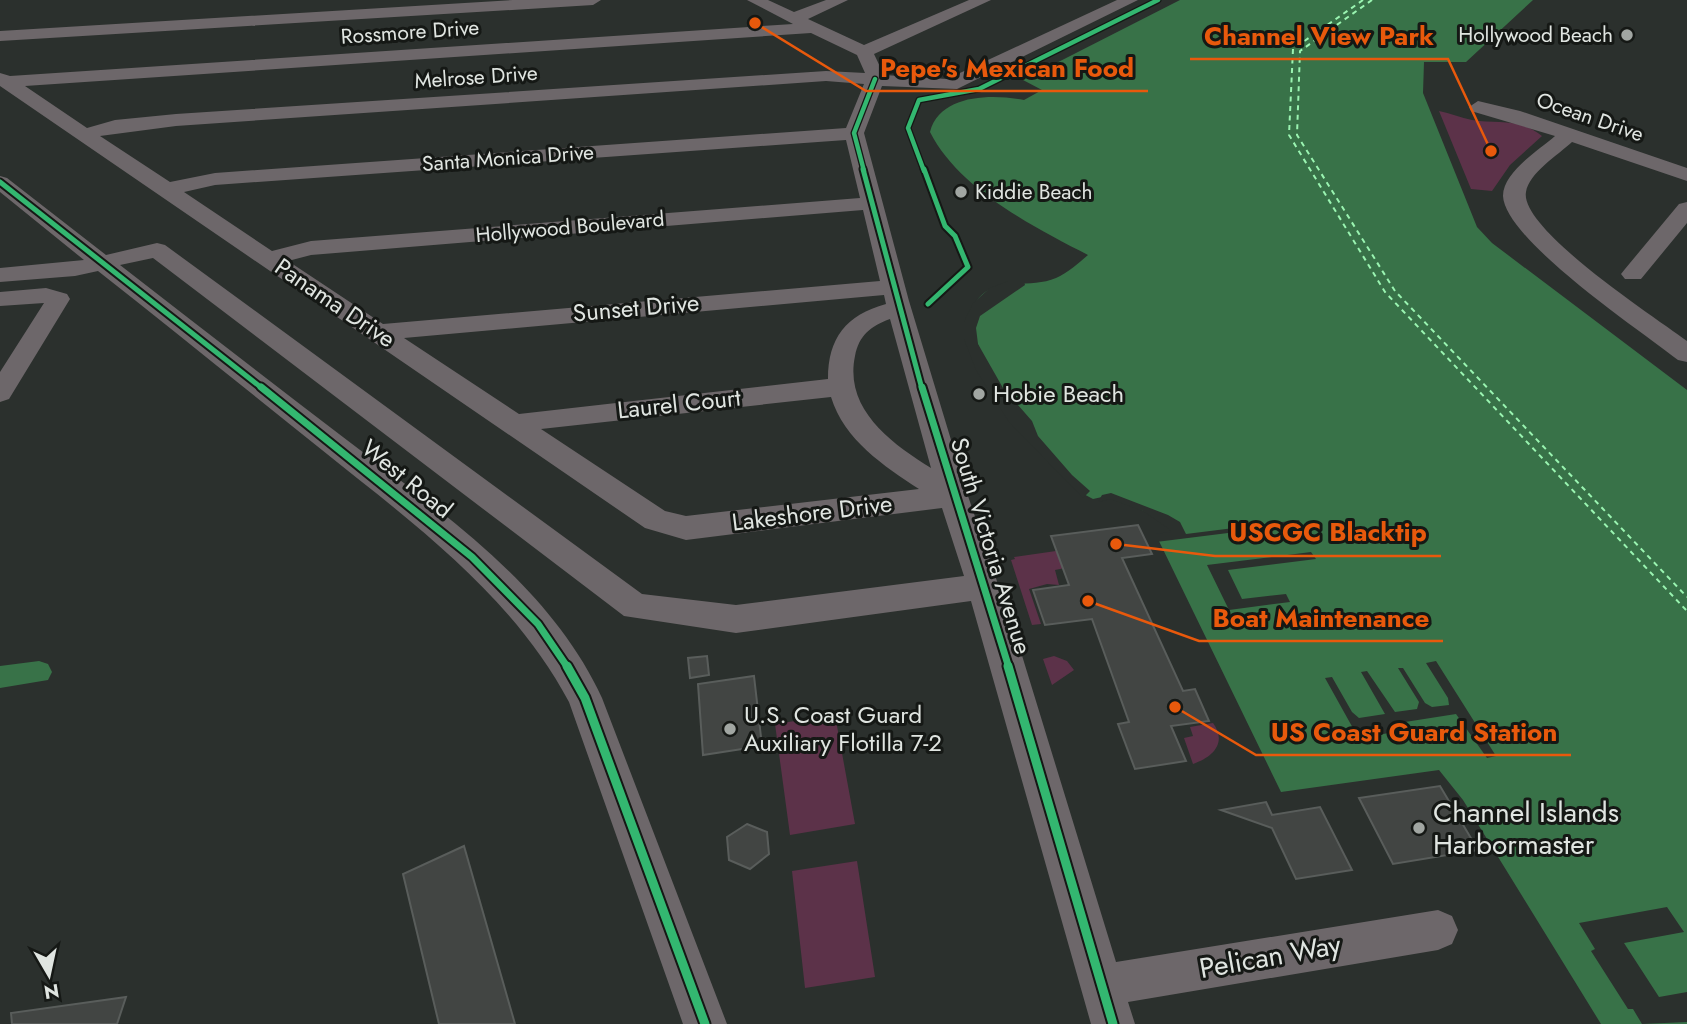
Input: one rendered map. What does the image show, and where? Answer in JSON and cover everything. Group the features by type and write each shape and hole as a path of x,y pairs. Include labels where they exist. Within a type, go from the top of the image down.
{"street":[{"path":"0,36 593,0"},
{"path":"755,0 816,28 869,65"},
{"path":"795,18 840,0"},
{"path":"853,133 869,65 983,0"},
{"name":"Melrose Drive","path":"83,135 114,126 826,76 869,65 950,85 1130,0"},
{"name":"Rossmore Drive","path":"3,80 816,28"},
{"name":"Panama Drive","path":"3,80 165,192 656,520 670,526"},
{"name":"Ocean Drive","path":"1478,107 1513,115 1687,175"},
{"name":"Santa Monica Drive","path":"165,192 179,186 215,179 853,133"},
{"name":"South Victoria Avenue","path":"853,133 953,496 1113,1024"},
{"path":"1569,134 1518,180 1514,196 1523,220 1548,247 1687,354"},
{"name":"West Road","path":"0,182 436,527 537,622 571,668 584,698 705,1024"},
{"name":"Hollywood Boulevard","path":"269,260 311,248 873,203"},
{"path":"1633,274 1687,209"},
{"path":"0,275 75,269 157,250 635,607 736,619 982,587"},
{"path":"0,299 46,295 58,299 0,393"},
{"path":"897,298 867,317 854,329 842,354 841,387 849,412 862,430 892,457 953,496"},
{"name":"Sunset Drive","path":"378,332 897,298"},
{"name":"Laurel Court","path":"517,425 531,420 841,387"},
{"name":"Lakeshore Drive","path":"670,526 686,528 953,496"},
{"name":"Pelican Way","path":"1101,985 1438,930"}],"shaded area":[{"path":"1180,0 1533,0 1466,62 1424,62 1423,93 1477,227 1492,243 1687,390 1687,1024 1601,1024 1463,800 1439,770 1281,792 1157,537 1176,535 1160,519 1111,495 1093,499 1078,491 1012,420 967,320 974,304 983,293 994,288 1056,278 1088,255 1021,219 978,188 959,171 930,132 944,110 956,104 983,97 1024,100 1042,90 1023,80"},
{"path":"1439,111 1472,120 1526,126 1542,136 1510,165 1492,191 1471,189"},
{"path":"1056,551 1060,561 1070,567 1055,570 1059,585 1047,584 1029,589 1041,624 1032,625 1011,560 1015,559 1014,557"},
{"path":"1054,656 1067,661 1074,670 1052,685 1043,659"},
{"path":"835,715 855,824 790,835 775,724"},
{"path":"1213,723 1219,736 1216,748 1207,757 1193,764 1184,738 1193,736 1190,727"},
{"path":"857,861 875,977 805,988 792,871"}],"pier":[{"path":"1008,281 1024,281 1025,285 980,316 976,328 978,344 1003,388 1032,421 1038,436 1090,491 1083,498 1009,422 976,370 964,339 964,322 973,303 990,288"},
{"path":"1111,493 1168,515 1180,522 1186,534 1299,520 1301,524 1156,542 1156,534 1171,532 1169,529 1143,511 1111,499 1098,502 1102,495"},
{"path":"1311,552 1316,559 1228,570 1242,599 1286,594 1290,602 1229,610 1207,565"},
{"path":"1436,661 1496,756 1487,758 1456,714 1405,722 1405,730 1378,735 1368,728 1354,730 1325,678 1332,677 1352,712 1359,718 1385,714 1361,672 1367,671 1395,712 1417,709 1419,702 1398,668 1403,668 1425,703 1432,707 1449,705 1448,698 1426,663"},
{"path":"1667,907 1684,932 1624,943 1659,997 1687,992 1687,1022 1642,1024 1633,1009 1628,1009 1591,951 1595,949 1579,923"}],"building":[{"path":"1138,525 1152,554 1122,558 1183,691 1195,689 1209,721 1171,726 1186,761 1135,769 1118,724 1129,722 1092,619 1045,625 1033,590 1069,585 1051,536"},
{"path":"707,656 709,675 690,678 688,658"},
{"name":"U.S. Coast Guard Auxiliary Flotilla 7-2","path":"754,676 762,746 703,755 698,684"},
{"name":"Channel Islands Harbormaster","path":"1440,786 1478,850 1393,864 1359,798"},
{"path":"1266,802 1272,815 1320,807 1352,870 1296,879 1272,828 1221,810"},
{"path":"747,824 767,832 769,854 750,869 729,860 727,837"},
{"path":"464,846 515,1024 439,1024 403,874"},
{"path":"126,997 117,1024 12,1024 11,1013"}],"waterway":[{"path":"0,677 39,672"}],"ferry route":[{"path":"1363,0 1293,49 1289,135 1385,292 1687,611"},
{"path":"1372,0 1300,51 1297,135 1395,291 1687,597"}],"cycle path":[{"path":"928,304 968,267 955,236 945,226 908,128 919,100 979,89 1158,0"},
{"path":"875,79 854,133 897,301 953,496 1003,649 1113,1024"},
{"path":"0,182 436,526 507,589 538,624 564,660 585,698 705,1024"}],"place":[{"name":"Pepe's Mexican Food","path":"755,23"},
{"name":"Hollywood Beach","path":"1627,35"},
{"name":"Channel View Park","path":"1491,151"},
{"name":"Kiddie Beach","path":"961,192"},
{"name":"Hobie Beach","path":"979,394"},
{"name":"USCGC Blacktip","path":"1116,544"},
{"name":"Boat Maintenance","path":"1088,601"},
{"name":"US Coast Guard Station","path":"1175,707"},
{"name":"U.S. Coast Guard Auxiliary Flotilla 7-2","path":"730,729"},
{"name":"Channel Islands Harbormaster","path":"1419,828"}]}
